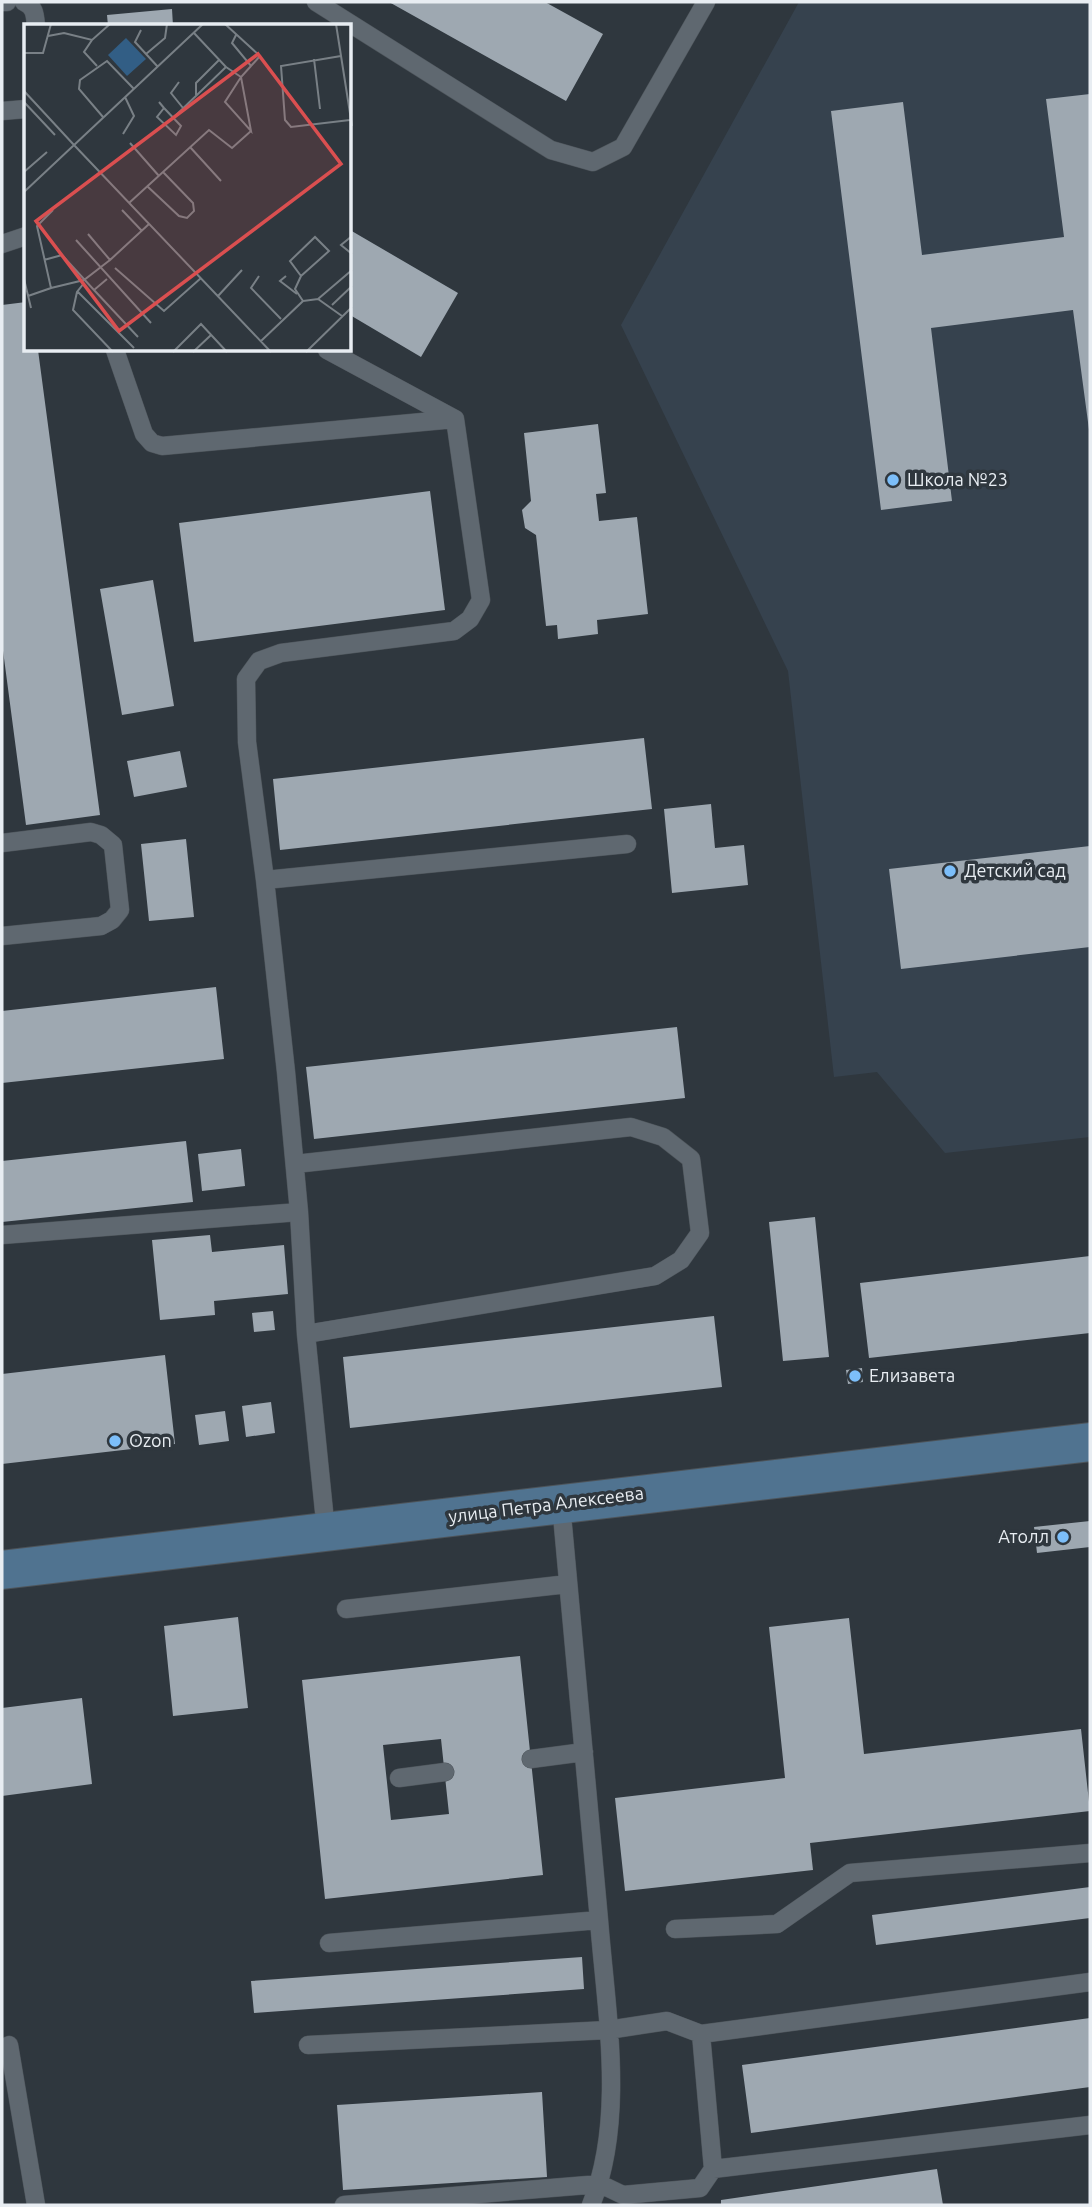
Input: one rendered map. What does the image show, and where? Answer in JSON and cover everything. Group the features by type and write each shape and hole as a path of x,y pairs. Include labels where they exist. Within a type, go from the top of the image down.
{"main road":[{"name":"улица Петра Алексеева","path":"2,1570 1090,1442"}],"lane":[{"path":"2,2 7,2"},
{"path":"24,2 34,12 36,24"},
{"path":"316,2 351,24"},
{"path":"352,25 551,150 593,162 623,147 706,2"},
{"path":"2,111 24,109"},
{"path":"2,244 24,237"},
{"path":"116,352 144,434 152,443 162,446 455,419"},
{"path":"331,352 455,419"},
{"path":"326,1531 306,1334 295,1164 265,880 247,742 246,679 259,661 281,653 454,631 470,620 481,600 455,419"},
{"path":"2,843 91,832 101,835 113,845 120,910 112,920 101,926 2,936"},
{"path":"265,880 627,844"},
{"path":"295,1164 631,1127 663,1137 691,1159 700,1233 681,1259 655,1276 306,1334"},
{"path":"2,1235 299,1212"},
{"path":"561,1504 599,1920 612,2101 600,2184 591,2205"},
{"path":"346,1609 568,1584"},
{"path":"531,1759 584,1752"},
{"path":"399,1778 445,1772"},
{"path":"675,1929 777,1924 850,1873 1090,1853"},
{"path":"329,1943 599,1920"},
{"path":"308,2045 608,2030 667,2021 702,2034 1090,1982"},
{"path":"344,2205 600,2184 624,2200 700,2188 713,2169 702,2034"},
{"path":"9,2045 36,2205"},
{"path":"713,2169 1090,2125"}],"shaded area":[{"name":"Школа №23","path":"799,2 1090,2 1090,1137 945,1153 877,1072 834,1077 788,671 621,325"}],"building":[{"path":"389,2 545,2 603,34 566,101"},
{"path":"172,9 173,24 108,24 107,15"},
{"path":"1090,94 1090,437 1073,310 931,328 952,501 881,510 831,111 903,102 922,255 1064,237 1046,99"},
{"path":"352,231 458,293 421,357 352,316"},
{"path":"24,302 24,352 38,352 100,815 26,825 2,643 2,305"},
{"path":"598,424 606,493 596,494 599,521 637,517 648,614 597,620 598,634 558,639 557,625 546,626 536,535 525,528 522,510 531,501 524,433"},
{"path":"430,491 445,610 194,642 179,523"},
{"path":"153,580 174,706 122,715 100,589"},
{"path":"644,738 652,809 280,850 273,779"},
{"path":"180,751 187,787 134,797 127,761"},
{"path":"711,804 715,848 744,845 748,885 672,893 664,809"},
{"path":"186,839 194,917 149,921 141,844"},
{"path":"1090,846 1090,947 901,969 889,869"},
{"path":"216,987 224,1059 2,1083 2,1011"},
{"path":"677,1027 685,1098 314,1139 306,1067"},
{"path":"186,1141 193,1202 2,1222 2,1161"},
{"path":"241,1149 245,1186 202,1191 198,1154"},
{"path":"815,1217 829,1357 783,1361 769,1222"},
{"path":"210,1235 212,1252 284,1245 288,1294 214,1301 215,1315 160,1320 152,1240"},
{"path":"1090,1256 1090,1333 869,1358 860,1283"},
{"path":"273,1311 275,1330 254,1332 252,1313"},
{"path":"714,1316 722,1387 350,1428 343,1357"},
{"path":"165,1355 175,1444 2,1464 2,1374"},
{"name":"Елизавета","path":"862,1368 863,1382 848,1384 846,1370"},
{"path":"271,1402 275,1433 246,1437 242,1406"},
{"path":"225,1411 229,1441 199,1445 195,1415"},
{"name":"Атолл","path":"1090,1521 1090,1547 1037,1553 1034,1527"},
{"path":"238,1617 248,1708 173,1716 164,1626"},
{"path":"849,1618 864,1754 1081,1729 1090,1811 810,1843 813,1870 625,1891 615,1798 785,1778 769,1627"},
{"path":"520,1656 543,1875 325,1899 302,1680","holes":["441,1739 449,1814 391,1820 383,1745"]},
{"path":"82,1698 92,1784 2,1796 2,1708"},
{"path":"1090,1887 1090,1918 876,1945 872,1915"},
{"path":"582,1957 584,1989 254,2013 251,1981"},
{"path":"1090,2018 1090,2087 751,2133 742,2065"},
{"path":"542,2092 547,2177 343,2190 337,2105"},
{"path":"937,2169 943,2205 721,2205 721,2200"}],"place":[{"name":"Школа №23","path":"893,480"},
{"name":"Детский сад","path":"950,871"},
{"name":"Елизавета","path":"855,1376"},
{"name":"Ozon","path":"115,1441"},
{"name":"Атолл","path":"1063,1537"}]}
